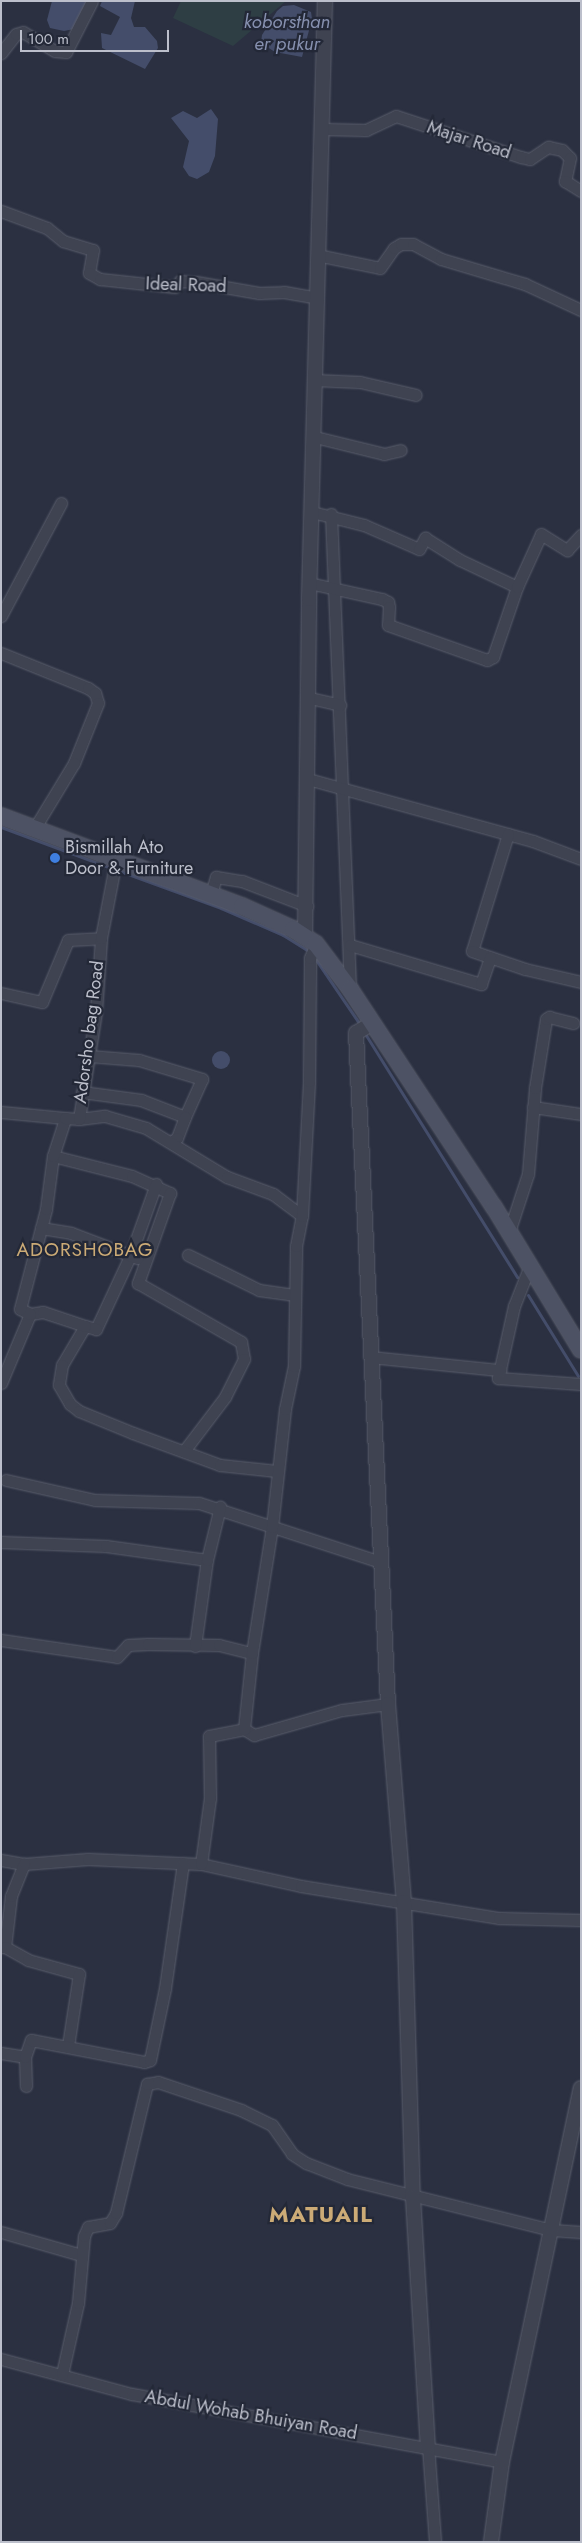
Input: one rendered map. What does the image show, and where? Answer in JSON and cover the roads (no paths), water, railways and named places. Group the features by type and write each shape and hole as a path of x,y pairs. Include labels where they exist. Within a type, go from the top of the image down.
{"main road":[{"path":"1,816 34,829 114,867 211,894 311,947 350,989 364,1028 509,1232 529,1268 581,1350"}],"street":[{"path":"1,53 16,34 23,32 56,51 66,52 92,1"},
{"path":"244,1730 252,1653 272,1527 276,1471 294,1366 296,1246 302,1216 309,1081 311,947 307,906 310,698 309,583 315,437 314,380 323,129 325,1"},
{"name":"Majar Road","path":"323,129 366,130 396,116 530,159 548,147 562,150 570,158 565,181 581,191"},
{"name":"Ideal Road","path":"1,211 48,228 63,241 93,250 89,273 100,279 175,287 180,281 196,282 259,293 284,292 317,298"},
{"path":"317,255 380,268 394,248 401,244 413,244 441,259 525,284 581,310"},
{"path":"314,380 360,382 416,395"},
{"path":"315,437 384,454 401,450"},
{"path":"1,616 61,503"},
{"path":"312,512 331,514 364,525 419,549 424,538 460,560 517,586"},
{"path":"331,514 344,788 350,989"},
{"path":"309,583 333,587 388,602 388,625 487,660 493,657 517,586 541,534 567,550 581,535"},
{"path":"1,653 88,688 95,693 98,703 74,763 34,829"},
{"path":"310,698 340,705"},
{"path":"308,779 508,834 580,856"},
{"path":"508,834 471,948 490,958 581,982"},
{"name":"Adorsho bag Road","path":"30,1314 20,1309 41,1228 53,1156 64,1118 79,1119 96,1012 101,938 114,867"},
{"path":"211,894 216,877 242,881 307,906"},
{"path":"1,993 42,1002 68,940 101,938"},
{"path":"350,945 481,984 490,958"},
{"path":"509,1232 528,1174 534,1107 546,1019 549,1017 573,1023"},
{"path":"364,1028 372,1357 381,1562 388,1704 404,1902 413,2197 435,2542"},
{"path":"89,1056 139,1060 202,1079 177,1138 171,1142"},
{"path":"82,1092 140,1100 185,1117"},
{"path":"534,1107 581,1114"},
{"path":"1,1112 64,1118"},
{"path":"79,1119 105,1116 121,1119 171,1142 227,1177 273,1194 302,1216"},
{"path":"53,1156 85,1162 156,1184 166,1189 171,1197 138,1283 241,1342 244,1359 226,1396 184,1451"},
{"path":"1,1383 30,1314 42,1312 96,1329 131,1254 156,1184"},
{"path":"41,1228 58,1229 131,1254 145,1262"},
{"path":"188,1254 259,1290 294,1295"},
{"path":"529,1268 514,1306 498,1378 581,1384"},
{"path":"85,1326 60,1374 59,1385 70,1404 220,1465 276,1471"},
{"path":"372,1357 500,1370"},
{"path":"3,1483 95,1500 180,1501 220,1508 381,1562"},
{"path":"195,1646 207,1560 220,1508"},
{"path":"1,1542 106,1546 207,1560"},
{"path":"1,1640 117,1656 128,1645 219,1645 252,1653"},
{"path":"201,1864 210,1798 209,1736 244,1730 254,1735 342,1710 388,1704"},
{"path":"1,1860 24,1864 88,1860 201,1864 301,1886 499,1918 581,1920"},
{"path":"26,2086 25,2057 31,2040 144,2062 150,2060 166,1988 183,1863"},
{"path":"24,1864 11,1896 3,1947 28,1960 79,1974 68,2046"},
{"path":"1,2054 25,2057"},
{"path":"62,2374 78,2303 81,2255 88,2228 110,2223 116,2213 144,2086 151,2083 241,2110 272,2124 292,2154 306,2163 348,2179 413,2197 552,2230 581,2232"},
{"path":"491,2542 502,2462 552,2230 567,2144 581,2088"},
{"path":"1,2232 81,2255"},
{"name":"Abdul Wohab Bhuiyan Road","path":"1,2359 132,2394 428,2446 502,2462"}],"water":[{"path":"52,1 85,1 89,5 74,29 64,31 50,28 47,20"},
{"path":"102,1 135,1 131,18 134,27 145,27 157,41 158,48 145,69 102,48 101,33 111,35 120,17 100,6"},
{"name":"koborsthan er pukur","path":"294,5 311,12 312,19 302,57 275,52 261,43 262,35 277,11 283,6"},
{"path":"211,109 218,119 215,156 209,172 197,179 189,176 183,167 189,141 171,118 183,111 197,118"},
{"path":"221,1051 227,1054 230,1060 227,1066 221,1069 215,1066 212,1060 215,1054"}],"waterway":[{"path":"1,827 111,868"},
{"path":"117,870 221,908 283,935 310,952"},
{"path":"314,957 361,1026"},
{"path":"364,1032 517,1277"},
{"path":"528,1295 578,1376"}],"place":[{"name":"Bismillah Ato Door & Furniture","path":"55,858"}],"district":[{"name":"ADORSHOBAG","path":"85,1250"},
{"name":"MATUAIL","path":"321,2215"}]}
